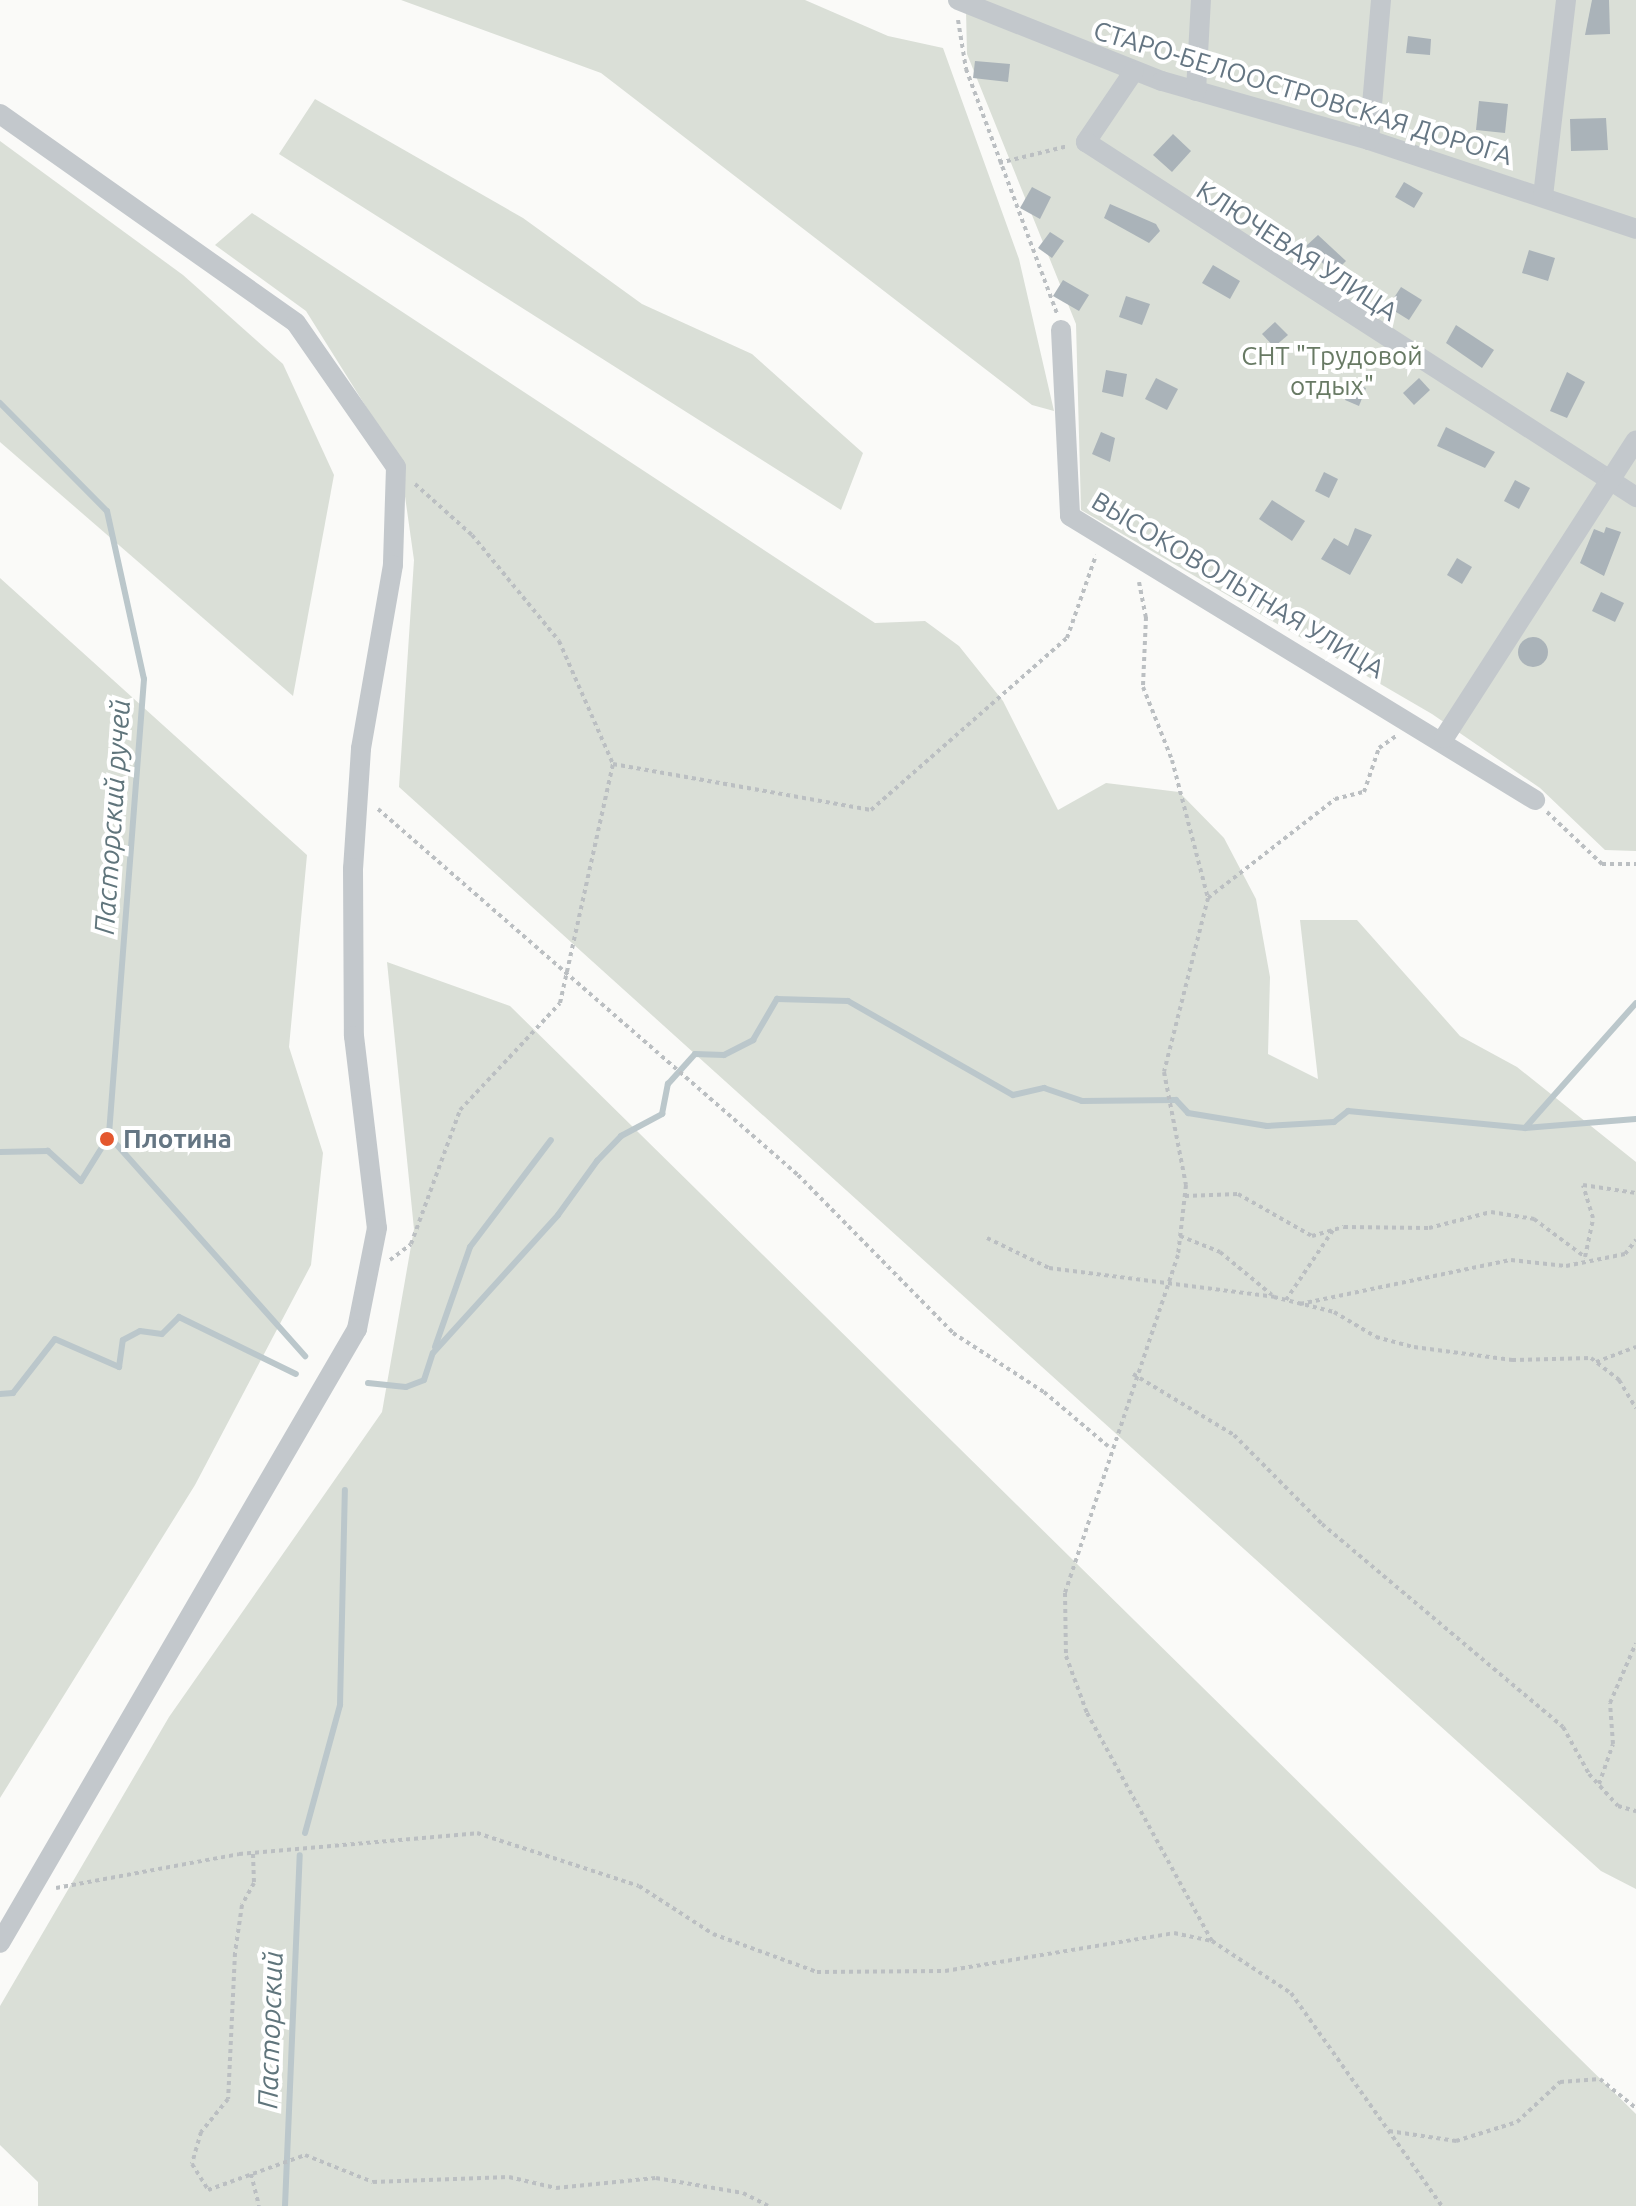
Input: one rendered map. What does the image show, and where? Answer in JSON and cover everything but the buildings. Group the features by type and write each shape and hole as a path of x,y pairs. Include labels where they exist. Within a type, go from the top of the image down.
{"street":[{"path":"1196,91 1201,0"},
{"path":"1369,140 1381,0"},
{"path":"1543,196 1566,0"},
{"name":"СТАРО-БЕЛООСТРОВСКАЯ ДОРОГА","path":"962,1 1134,71 1369,140 1636,229"},
{"path":"1086,142 1134,71"},
{"path":"0,114 296,323 396,467 393,565 358,792 354,1036 377,1228 357,1329 0,1943"},
{"name":"КЛЮЧЕВАЯ УЛИЦА","path":"1086,142 1636,497"},
{"name":"ВЫСОКОВОЛЬТНАЯ УЛИЦА","path":"1061,330 1070,516 1102,538 1444,738 1535,800"},
{"path":"1444,738 1636,440"}],"path":[{"path":"962,1 958,42 1061,330"},
{"path":"999,163 1086,142"},
{"path":"367,1278 411,1244 460,1110 560,1003 571,977 613,764 559,641 472,535 396,467"},
{"path":"613,764 871,810 1067,638 1102,538"},
{"path":"1133,555 1146,617 1143,687 1172,760 1208,898 1165,1087 1175,1119 1185,1196 1180,1236 1168,1282 1109,1447 1065,1593 1066,1656 1087,1713 1212,1941"},
{"path":"1208,898 1327,813 1335,799 1364,792 1379,748 1417,722"},
{"path":"358,792 798,1175 953,1333 1044,1392 1109,1447"},
{"path":"1535,800 1602,864 1636,864"},
{"path":"1584,1260 1593,1218 1583,1185 1636,1193"},
{"path":"1185,1196 1238,1194 1312,1236 1334,1230 1429,1228 1491,1212 1534,1219 1584,1260"},
{"path":"1286,1300 1334,1230"},
{"path":"1180,1236 1220,1252 1274,1297"},
{"path":"987,1238 1049,1268 1274,1297 1361,1322 1376,1337 1442,1353 1596,1362 1636,1347"},
{"path":"1298,1304 1511,1260 1544,1268 1625,1254 1636,1240"},
{"path":"1596,1362 1636,1408"},
{"path":"1133,1374 1234,1435 1322,1524 1563,1727 1599,1785 1618,1806 1636,1811"},
{"path":"1599,1785 1613,1744 1610,1703 1636,1643"},
{"path":"28,1895 253,1854 477,1833 639,1886 713,1934 817,1972 945,1971 1174,1933 1212,1941 1291,1993 1442,2206"},
{"path":"253,1854 254,1883 242,1905 235,1953 228,2099 201,2132 192,2164 195,2179 208,2190 305,2155 373,2182 509,2177 556,2188 656,2178 743,2193 768,2206"},
{"path":"1388,2131 1456,2141 1517,2122 1560,2082 1600,2079 1636,2108"},
{"path":"251,2174 259,2206"}],"green space":[{"path":"401,0 805,0 888,36 943,48 1019,259 1054,411 1032,405 601,73"},
{"name":"СНТ \"Трудовой отдых\"","path":"952,0 1636,0 1636,851 1605,850 1540,788 1432,714 1081,510 1076,324 967,54 966,11"},
{"path":"315,99 523,218 642,304 752,354 863,453 841,510 279,154"},
{"path":"0,141 183,275 283,364 334,475 293,696 0,442"},
{"path":"252,213 875,623 925,621 959,646 1003,701 1058,810 1106,783 1179,792 1224,838 1256,899 1270,977 1268,1054 1318,1079 1300,920 1357,920 1460,1036 1517,1067 1636,1162 1636,1889 1601,1871 399,787 414,560 400,461 306,311 215,245"},
{"path":"0,578 307,855 289,1047 323,1153 311,1265 195,1485 0,1798"},
{"path":"387,962 510,1006 1636,2114 1636,2206 38,2206 38,2182 0,2145 0,2006 169,1717 382,1412 414,1229"}],"waterway":[{"name":"Пасторский ручей","path":"0,403 107,511 144,679 109,1136 81,1181 48,1151 0,1152"},
{"path":"368,1383 406,1387 424,1380 433,1353 558,1215 597,1161 621,1136 662,1114 668,1084 695,1054 724,1055 753,1040 777,999 848,1001 1013,1095 1044,1088 1082,1101 1176,1100 1188,1113 1267,1126 1334,1122 1348,1111 1525,1128 1636,1003"},
{"path":"1525,1128 1636,1119"},
{"path":"109,1136 305,1356"},
{"path":"435,1347 470,1247 551,1140"},
{"path":"0,1394 13,1393 55,1339 119,1367 123,1340 140,1331 162,1334 179,1317 296,1374"},
{"path":"305,1833 340,1705 345,1490"},
{"name":"Пасторский","path":"285,2206 300,1855"}],"place":[{"name":"Плотина","path":"107,1139"}]}
